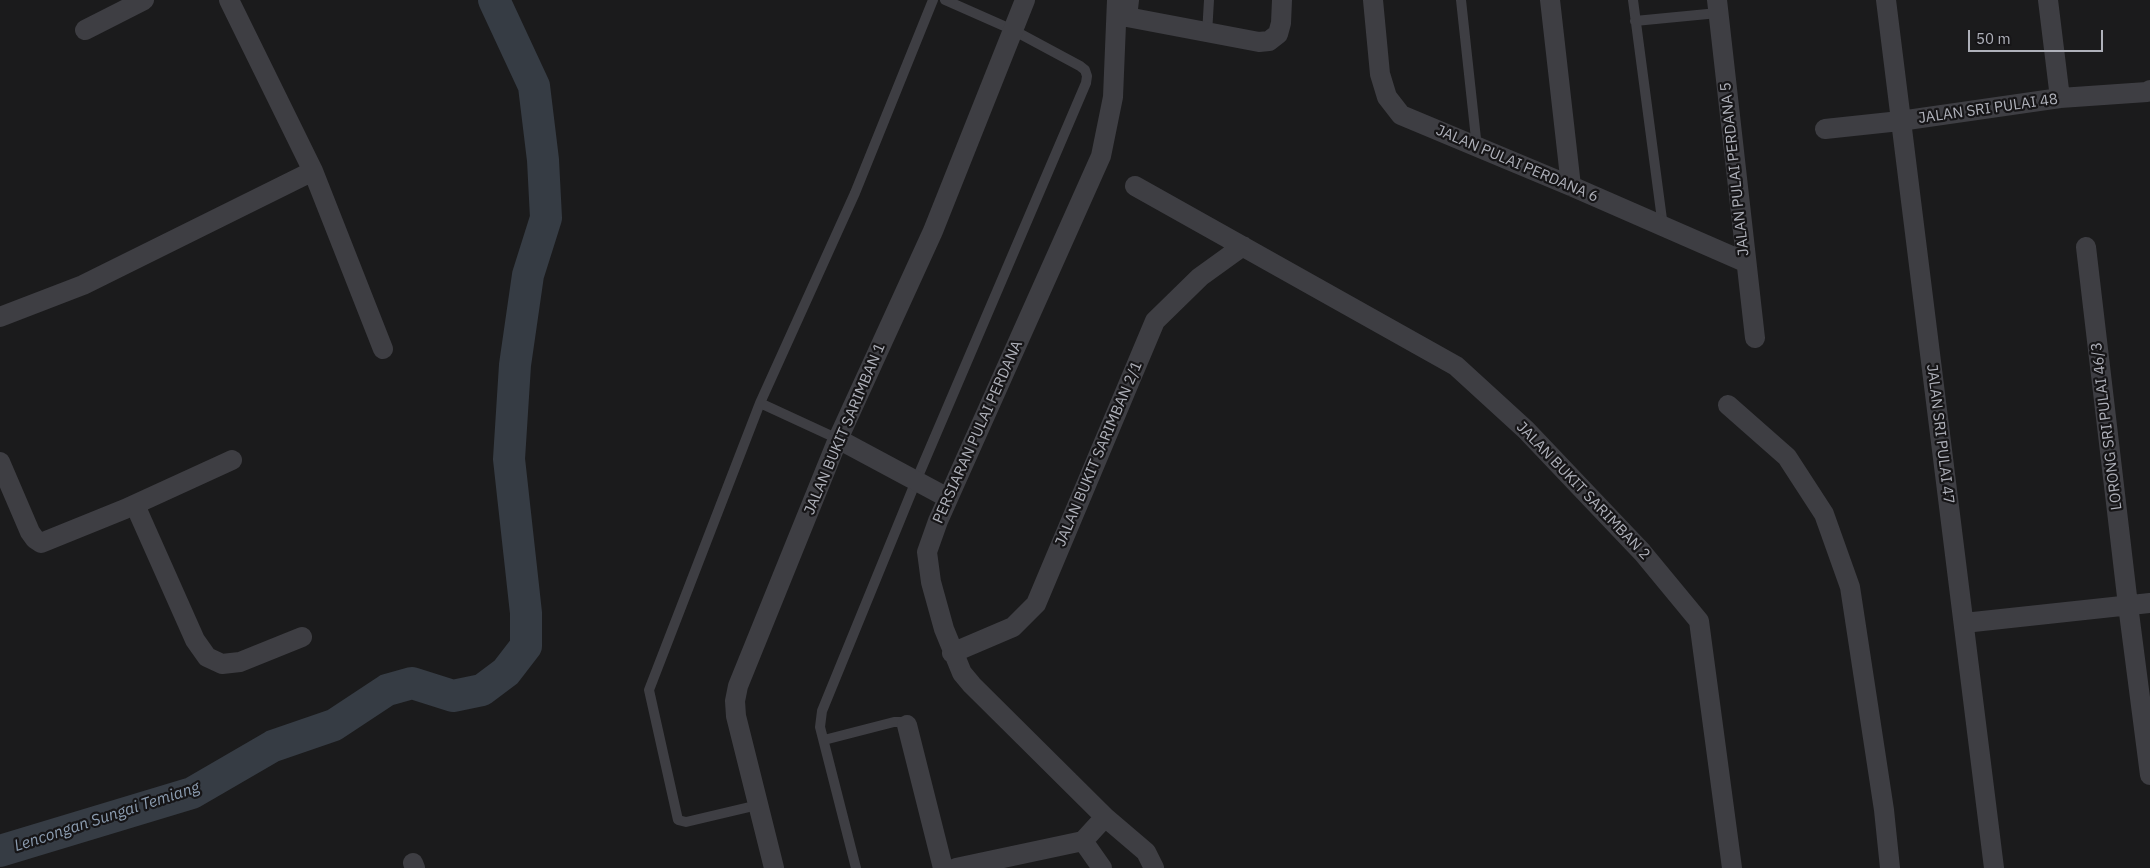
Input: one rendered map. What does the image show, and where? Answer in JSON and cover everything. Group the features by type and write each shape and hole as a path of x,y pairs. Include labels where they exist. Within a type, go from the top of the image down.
{"street":[{"path":"85,30 144,0"},
{"path":"229,0 313,171 383,349"},
{"name":"JALAN BUKIT SARIMBAN 1","path":"774,868 736,716 735,701 738,686 838,438 933,231 1025,0"},
{"name":"PERSIARAN PULAI PERDANA","path":"1117,0 1113,97 1100,156 948,498 927,552 931,582 944,630 952,653 972,686 1105,817 1146,852 1154,868"},
{"path":"1129,0 1127,17 1207,34 1259,42 1269,41 1278,34 1282,0"},
{"name":"JALAN PULAI PERDANA 6","path":"1372,0 1380,74 1387,98 1400,115 1571,186 1745,262"},
{"path":"1550,0 1571,186"},
{"name":"JALAN SRI PULAI 47","path":"1886,0 1994,868"},
{"path":"2048,0 2060,98"},
{"name":"JALAN PULAI PERDANA 5","path":"1718,6 1754,338"},
{"name":"JALAN SRI PULAI 48","path":"1825,129 1900,121 2060,98 2147,92 2150,90"},
{"path":"0,316 83,285 138,256 313,171"},
{"name":"JALAN BUKIT SARIMBAN 2","path":"1135,186 1456,366 1526,430 1635,545 1698,621 1732,868"},
{"name":"JALAN BUKIT SARIMBAN 2/1","path":"952,653 1013,627 1036,604 1155,321 1200,277 1243,246"},
{"name":"LORONG SRI PULAI 46/3","path":"2086,247 2150,775"},
{"path":"1728,405 1787,458 1824,514 1850,587 1884,810 1890,868"},
{"path":"838,438 948,498"},
{"path":"0,462 30,532 41,543 135,505 232,460"},
{"path":"135,505 195,640 207,657 222,664 240,662 302,638"},
{"path":"1964,624 2150,603"},
{"path":"908,725 943,868"},
{"path":"956,868 1084,841 1105,817"},
{"path":"1084,841 1102,868"}],"lane":[{"path":"758,805 686,822 678,820 649,690 760,404 856,193 933,0"},
{"path":"856,868 820,728 822,710 916,481 1088,76 1080,66 1013,30 945,0"},
{"path":"1207,34 1209,0"},
{"path":"1461,0 1477,148"},
{"path":"1633,0 1663,227"},
{"path":"1635,22 1718,6"},
{"path":"760,404 838,438"},
{"path":"824,740 894,722 902,722 908,725"}],"waterway":[{"name":"Lencongan Sungai Temiang","path":"0,851 192,793 273,746 334,725 387,690 412,683 453,696 482,690 506,672 526,646 526,613 509,459 515,365 528,275 546,218 543,160 534,86 494,0"}]}
